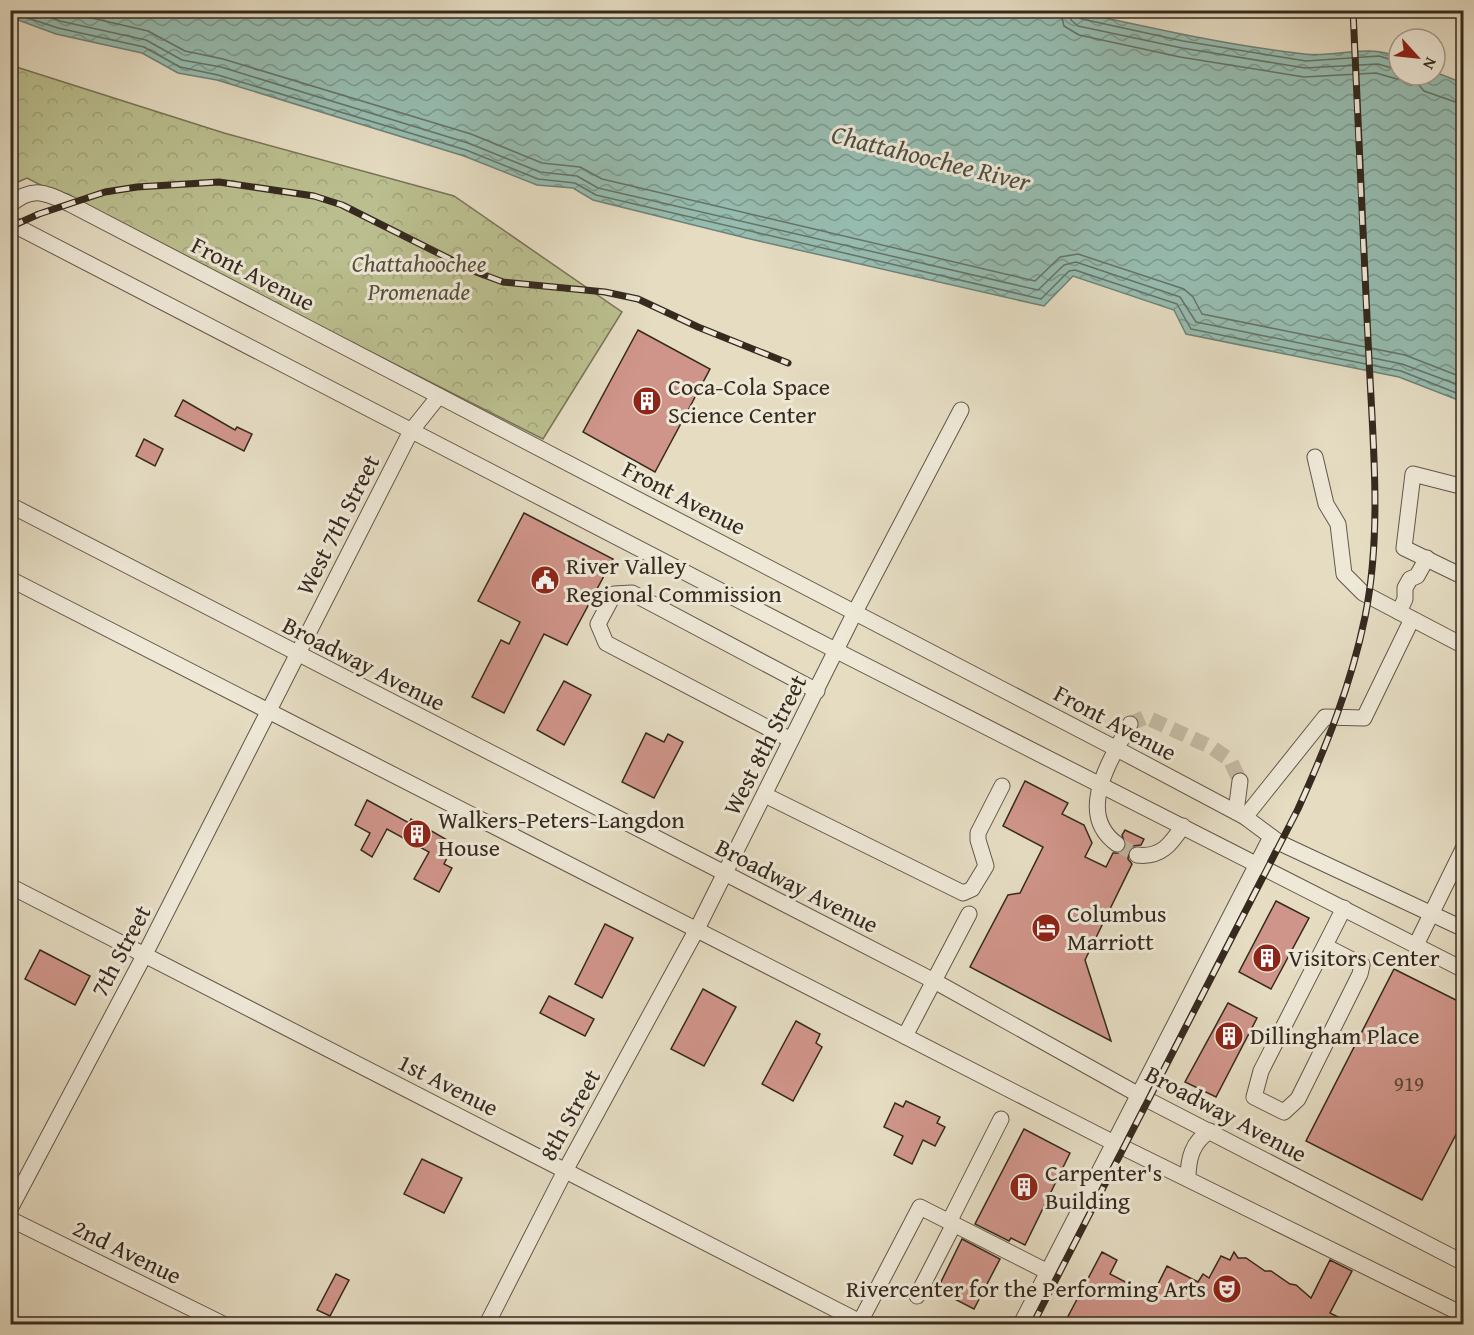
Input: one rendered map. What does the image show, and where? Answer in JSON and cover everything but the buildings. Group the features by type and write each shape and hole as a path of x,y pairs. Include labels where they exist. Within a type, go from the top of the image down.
{"street":[{"name":"Front Avenue","path":"10,205 22,194 45,192 1117,748 1240,815 1271,837 1464,929"},
{"path":"10,223 837,651 1464,969"},
{"name":"West 7th Street","path":"268,712 411,430 439,396"},
{"name":"West 8th Street","path":"697,929 855,612 961,410"},
{"path":"1316,457 1326,504 1338,524 1344,574 1363,593 1405,610 1464,646"},
{"path":"1464,487 1413,474 1404,548 1464,578"},
{"name":"Broadway Avenue","path":"10,505 298,656 936,982 1139,1095 1464,1263"},
{"path":"1240,815 1325,717 1364,717 1405,610 1420,584 1417,576 1427,558"},
{"path":"10,579 1114,1143 1464,1315"},
{"path":"791,740 606,643 598,624 614,594 632,593 817,690"},
{"name":"7th Street","path":"10,1209 145,954 268,712"},
{"path":"1117,844 1110,839 1097,812 1100,784 1131,724"},
{"path":"1240,781 1240,815"},
{"path":"765,795 963,893 972,889 986,866 978,833 1002,786"},
{"path":"1137,855 1159,853 1170,846 1183,826"},
{"path":"1021,1324 1271,837"},
{"path":"1416,945 1464,847"},
{"name":"1st Avenue","path":"10,886 862,1323"},
{"path":"1325,945 1362,965 1360,974 1298,1099 1284,1112 1254,1097 1258,1080 1325,945 1344,908"},
{"path":"905,1036 936,982 969,914"},
{"name":"8th Street","path":"487,1324 565,1171 697,929"},
{"path":"917,1296 1001,1119"},
{"path":"1188,1179 1188,1160 1192,1151 1203,1136 1210,1131"},
{"path":"862,1323 920,1207 1048,1272"},
{"name":"2nd Avenue","path":"10,1219 221,1324"}],"green space":[{"name":"Chattahoochee Promenade","path":"10,65 224,133 454,196 622,312 543,439 27,178 11,185"}],"water":[{"name":"Chattahoochee River","path":"11,10 1069,10 1186,35 1274,50 1316,55 1363,51 1386,53 1387,87 1447,87 1447,77 1463,83 1463,402 1399,377 1186,334 1174,310 1073,276 1044,306 746,238 593,200 573,188 537,185 464,156 217,80 178,73 142,53 56,34 10,17"}],"tunnel":[{"path":"1130,724 1146,717 1211,747 1230,760 1240,781"},
{"path":"1117,844 1137,855"}],"railway":[{"path":"1033,1324 1298,809 1337,715 1353,667 1370,585 1375,521 1353,10"},
{"path":"10,227 39,214 105,192 137,187 219,182 314,196 342,205 476,272 503,282 605,292 638,299 698,327 788,363"}],"place":[{"name":"Coca-Cola Space Science Center","path":"647,401"},
{"name":"River Valley Regional Commission","path":"545,580"},
{"name":"Walkers-Peters-Langdon House","path":"417,834"},
{"name":"Columbus Marriott","path":"1046,928"},
{"name":"Visitors Center","path":"1267,958"},
{"name":"Dillingham Place","path":"1229,1036"},
{"name":"Carpenter's Building","path":"1024,1187"},
{"name":"Rivercenter for the Performing Arts","path":"1227,1289"}]}
